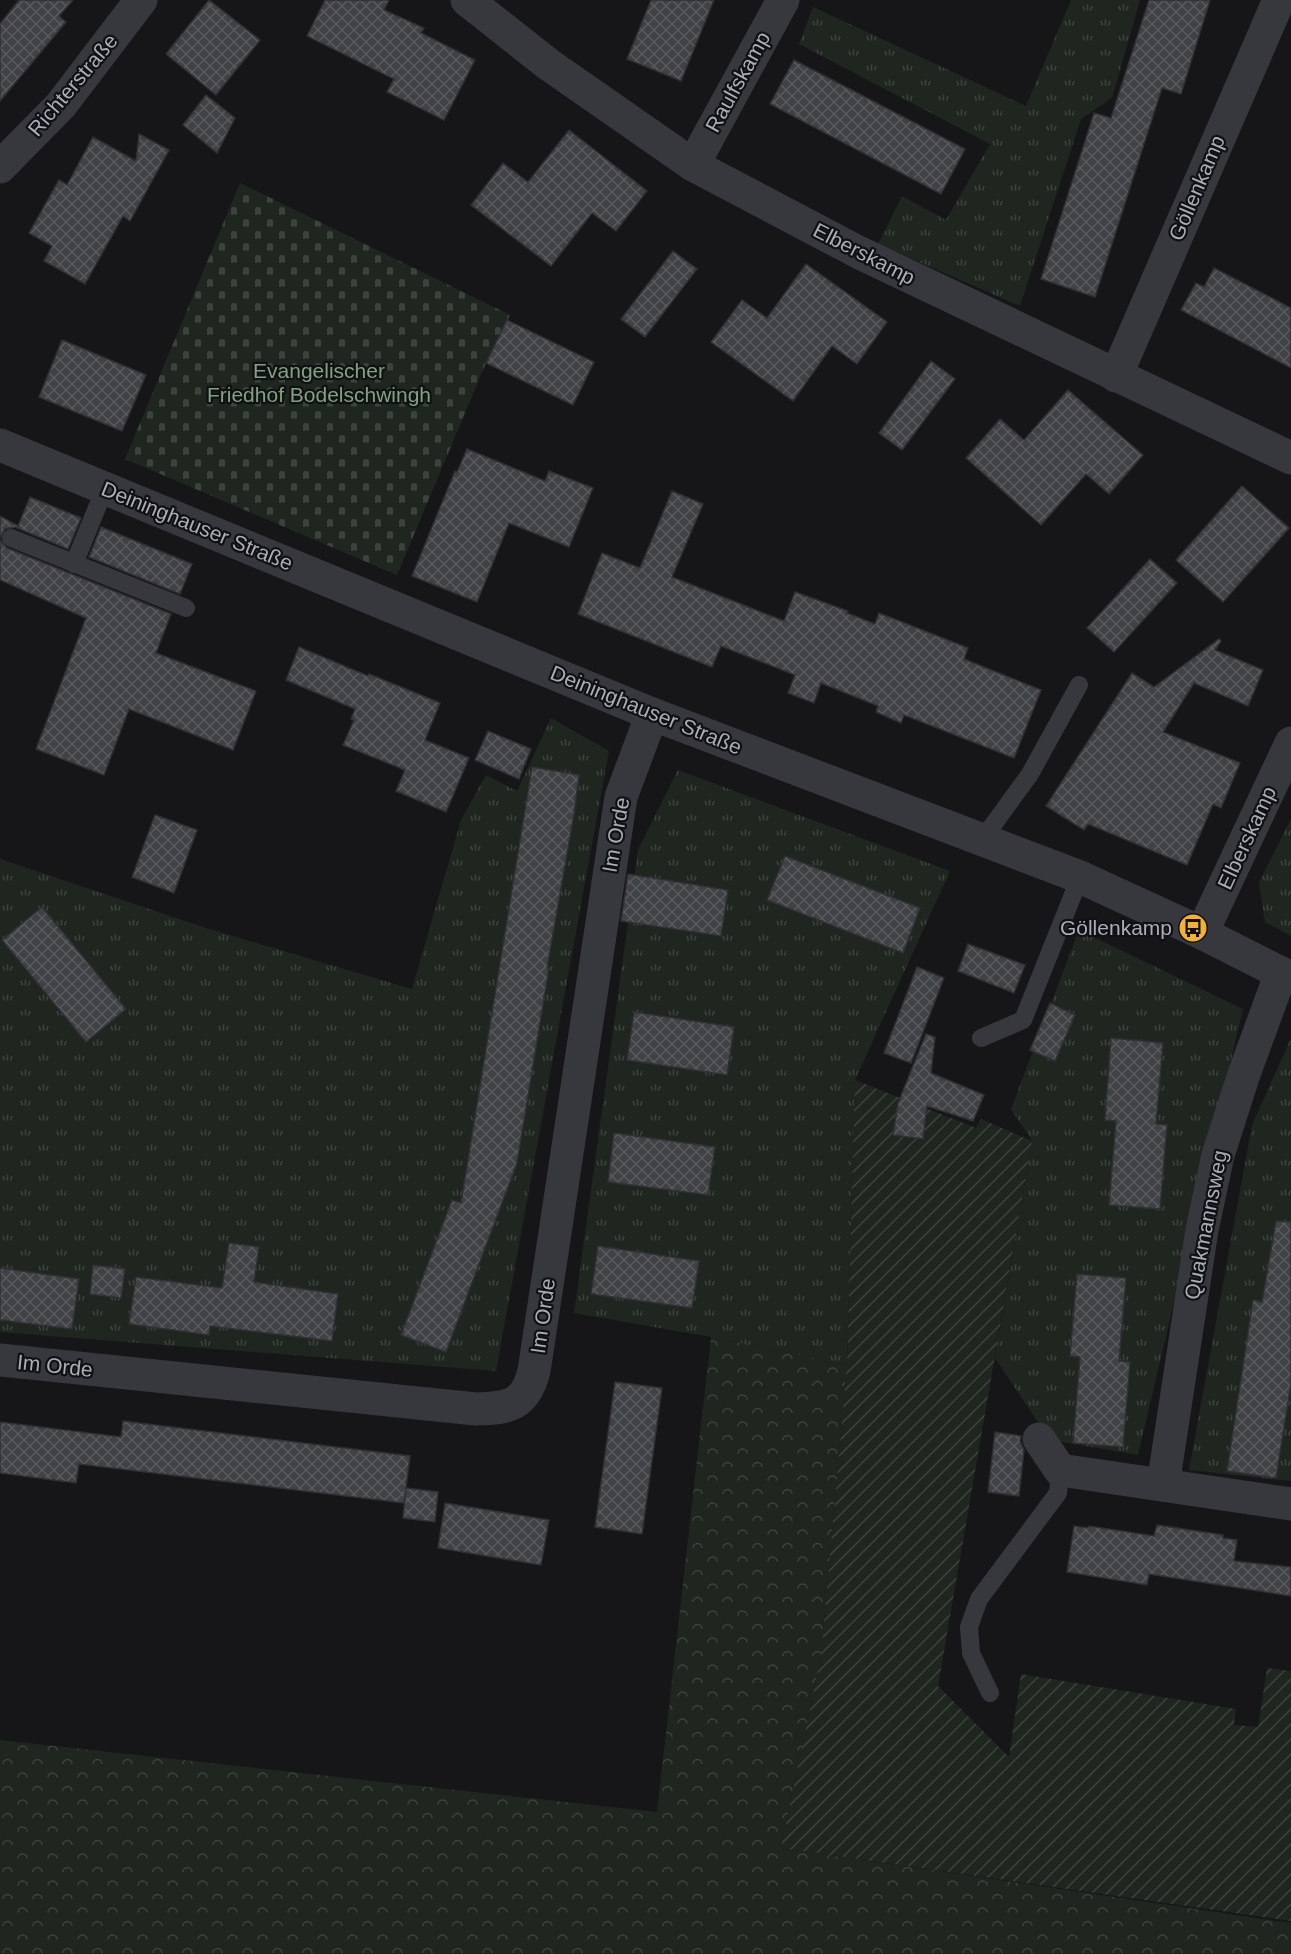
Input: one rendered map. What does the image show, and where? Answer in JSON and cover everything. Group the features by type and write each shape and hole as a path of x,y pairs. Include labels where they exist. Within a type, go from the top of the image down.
{"street":[{"name":"Richterstraße","path":"0,167 61,105 141,0"},
{"name":"Elberskamp","path":"467,0 548,64 693,165 858,252 1291,458"},
{"name":"Raulfskamp","path":"693,165 783,0"},
{"name":"Göllenkamp","path":"1116,376 1279,0"},
{"name":"Deininghauser Straße","path":"0,445 652,714 1080,877 1202,933 1286,976"},
{"name":"Im Orde","path":"0,1360 476,1409 501,1408 514,1404 530,1389 621,797 652,714"},
{"name":"Elberskamp","path":"1202,933 1291,743"},
{"name":"Quakmannsweg","path":"1163,1485 1202,1230 1218,1155 1244,1074 1286,976"},
{"path":"1039,1439 1060,1470 1291,1504"}],"lane":[{"path":"74,564 105,488"},
{"path":"11,538 186,608"},
{"path":"982,840 1030,774 1079,685"},
{"path":"981,1038 1023,1020 1080,877"},
{"path":"990,1693 971,1653 969,1627 979,1599 1058,1493 1060,1470"}],"green space":[{"path":"1071,0 1140,0 1112,98 1081,119 1020,306 878,244 902,196 946,220 990,144 799,44 813,7 1026,106"},
{"name":"Evangelischer Friedhof Bodelschwingh","path":"240,183 510,315 486,363 397,575 125,459"},
{"path":"551,718 609,751 496,1371 0,1332 0,859 206,928 412,989 461,820 486,775 517,791"},
{"path":"678,770 950,871 855,1080 847,1365 711,1337 574,1313 638,850"},
{"path":"1291,819 1291,936 1265,922 1259,882"},
{"path":"1079,930 1243,1009 1138,1455 1050,1440 995,1358 1032,1141 1011,1109"},
{"path":"1291,1038 1291,1481 1189,1470 1252,1125"},
{"path":"855,1080 976,1128 981,1119 1032,1141 938,1686 1009,1757 1021,1674 1236,1709 1234,1725 1258,1727 1267,1668 1291,1671 1291,1921 781,1848 821,1656 847,1365"},
{"path":"711,1337 847,1365 821,1656 781,1848 1291,1923 1291,1954 0,1954 0,1740 657,1812"}],"building":[{"path":"19,0 73,0 59,16 66,22 0,101 0,24"},
{"path":"209,0 260,40 216,95 166,54"},
{"path":"325,0 389,0 384,10 424,28 421,33 475,60 444,120 387,92 394,79 307,36"},
{"path":"651,0 714,0 681,81 627,59"},
{"path":"1149,0 1210,0 1181,94 1162,88 1095,297 1041,279 1094,113 1111,118"},
{"path":"794,60 965,149 941,194 770,104"},
{"path":"206,95 235,118 217,153 183,125"},
{"path":"569,130 647,191 616,231 592,213 551,266 471,205 503,163 528,182"},
{"path":"139,134 169,150 130,221 123,216 85,284 44,261 52,246 29,233 59,180 67,185 93,137 136,161"},
{"path":"673,251 697,269 645,337 621,319"},
{"path":"806,264 887,322 857,364 832,346 793,401 711,342 742,300 767,318"},
{"path":"1214,268 1291,308 1291,368 1181,310 1196,283 1204,287"},
{"path":"507,320 594,362 573,405 486,363"},
{"path":"62,340 146,375 122,431 39,397"},
{"path":"931,361 955,379 902,450 879,433"},
{"path":"1068,390 1143,455 1109,494 1086,474 1041,525 966,458 1000,419 1024,440"},
{"path":"467,449 545,481 549,471 593,488 569,547 509,523 477,602 412,576 455,471 457,472"},
{"path":"1242,486 1289,528 1223,602 1176,560"},
{"path":"672,491 703,504 672,577 784,621 795,592 848,611 847,613 875,624 879,613 968,648 964,659 1041,690 1014,758 904,715 901,723 876,712 878,706 821,683 814,703 788,693 795,675 721,646 712,667 578,614 602,553 640,568"},
{"path":"30,497 81,518 68,549 15,527 5,529 0,538 0,516 18,526"},
{"path":"101,527 192,564 180,594 89,557"},
{"path":"0,540 7,548 171,614 156,653 256,691 233,750 129,709 104,775 36,749 86,618 0,580"},
{"path":"1150,559 1177,583 1114,652 1087,628"},
{"path":"1219,639 1221,641 1215,650 1263,670 1248,706 1194,683 1163,732 1240,763 1221,808 1213,804 1187,865 1088,824 1084,830 1046,806 1132,673 1154,687"},
{"path":"299,647 440,703 425,740 469,758 446,812 396,791 405,770 343,745 354,720 351,719 355,709 286,680"},
{"path":"488,731 531,749 519,779 475,760"},
{"path":"532,767 579,775 574,814 547,968 549,968 517,1163 446,1352 401,1335 452,1200 461,1203"},
{"path":"155,815 197,830 174,893 132,877"},
{"path":"785,856 920,908 903,953 767,900"},
{"path":"628,874 728,890 721,936 621,921"},
{"path":"42,907 126,1009 86,1042 2,940"},
{"path":"968,944 1025,965 1014,993 958,971"},
{"path":"917,967 944,978 911,1063 884,1053"},
{"path":"1050,1003 1075,1015 1055,1061 1030,1050"},
{"path":"634,1012 734,1027 727,1075 627,1060"},
{"path":"926,1034 935,1037 931,1073 984,1095 973,1121 927,1106 923,1139 893,1135 898,1103"},
{"path":"1111,1038 1163,1043 1156,1124 1167,1125 1160,1209 1109,1205 1116,1121 1105,1120"},
{"path":"614,1133 715,1147 708,1195 608,1182"},
{"path":"1276,1221 1291,1222 1291,1383 1276,1478 1227,1471 1253,1300 1262,1302"},
{"path":"229,1243 259,1247 254,1282 338,1294 332,1341 210,1326 209,1335 129,1324 136,1277 222,1288"},
{"path":"598,1246 699,1261 692,1308 591,1294"},
{"path":"93,1265 125,1269 121,1298 90,1294"},
{"path":"0,1268 79,1279 72,1329 0,1320"},
{"path":"1077,1274 1126,1278 1119,1361 1130,1362 1123,1447 1073,1443 1080,1357 1070,1356"},
{"path":"615,1382 662,1388 642,1534 595,1527"},
{"path":"123,1421 410,1456 404,1503 79,1464 76,1483 0,1473 0,1422 121,1437"},
{"path":"995,1432 1021,1436 1020,1441 1024,1450 1019,1496 988,1492"},
{"path":"406,1488 438,1492 435,1522 403,1518"},
{"path":"445,1503 549,1520 541,1565 438,1548"},
{"path":"1157,1525 1223,1535 1223,1538 1237,1540 1234,1561 1291,1567 1291,1596 1149,1574 1147,1585 1067,1572 1074,1526 1088,1528 1089,1526 1154,1536"}],"place":[{"name":"Göllenkamp","path":"1193,928"}]}
